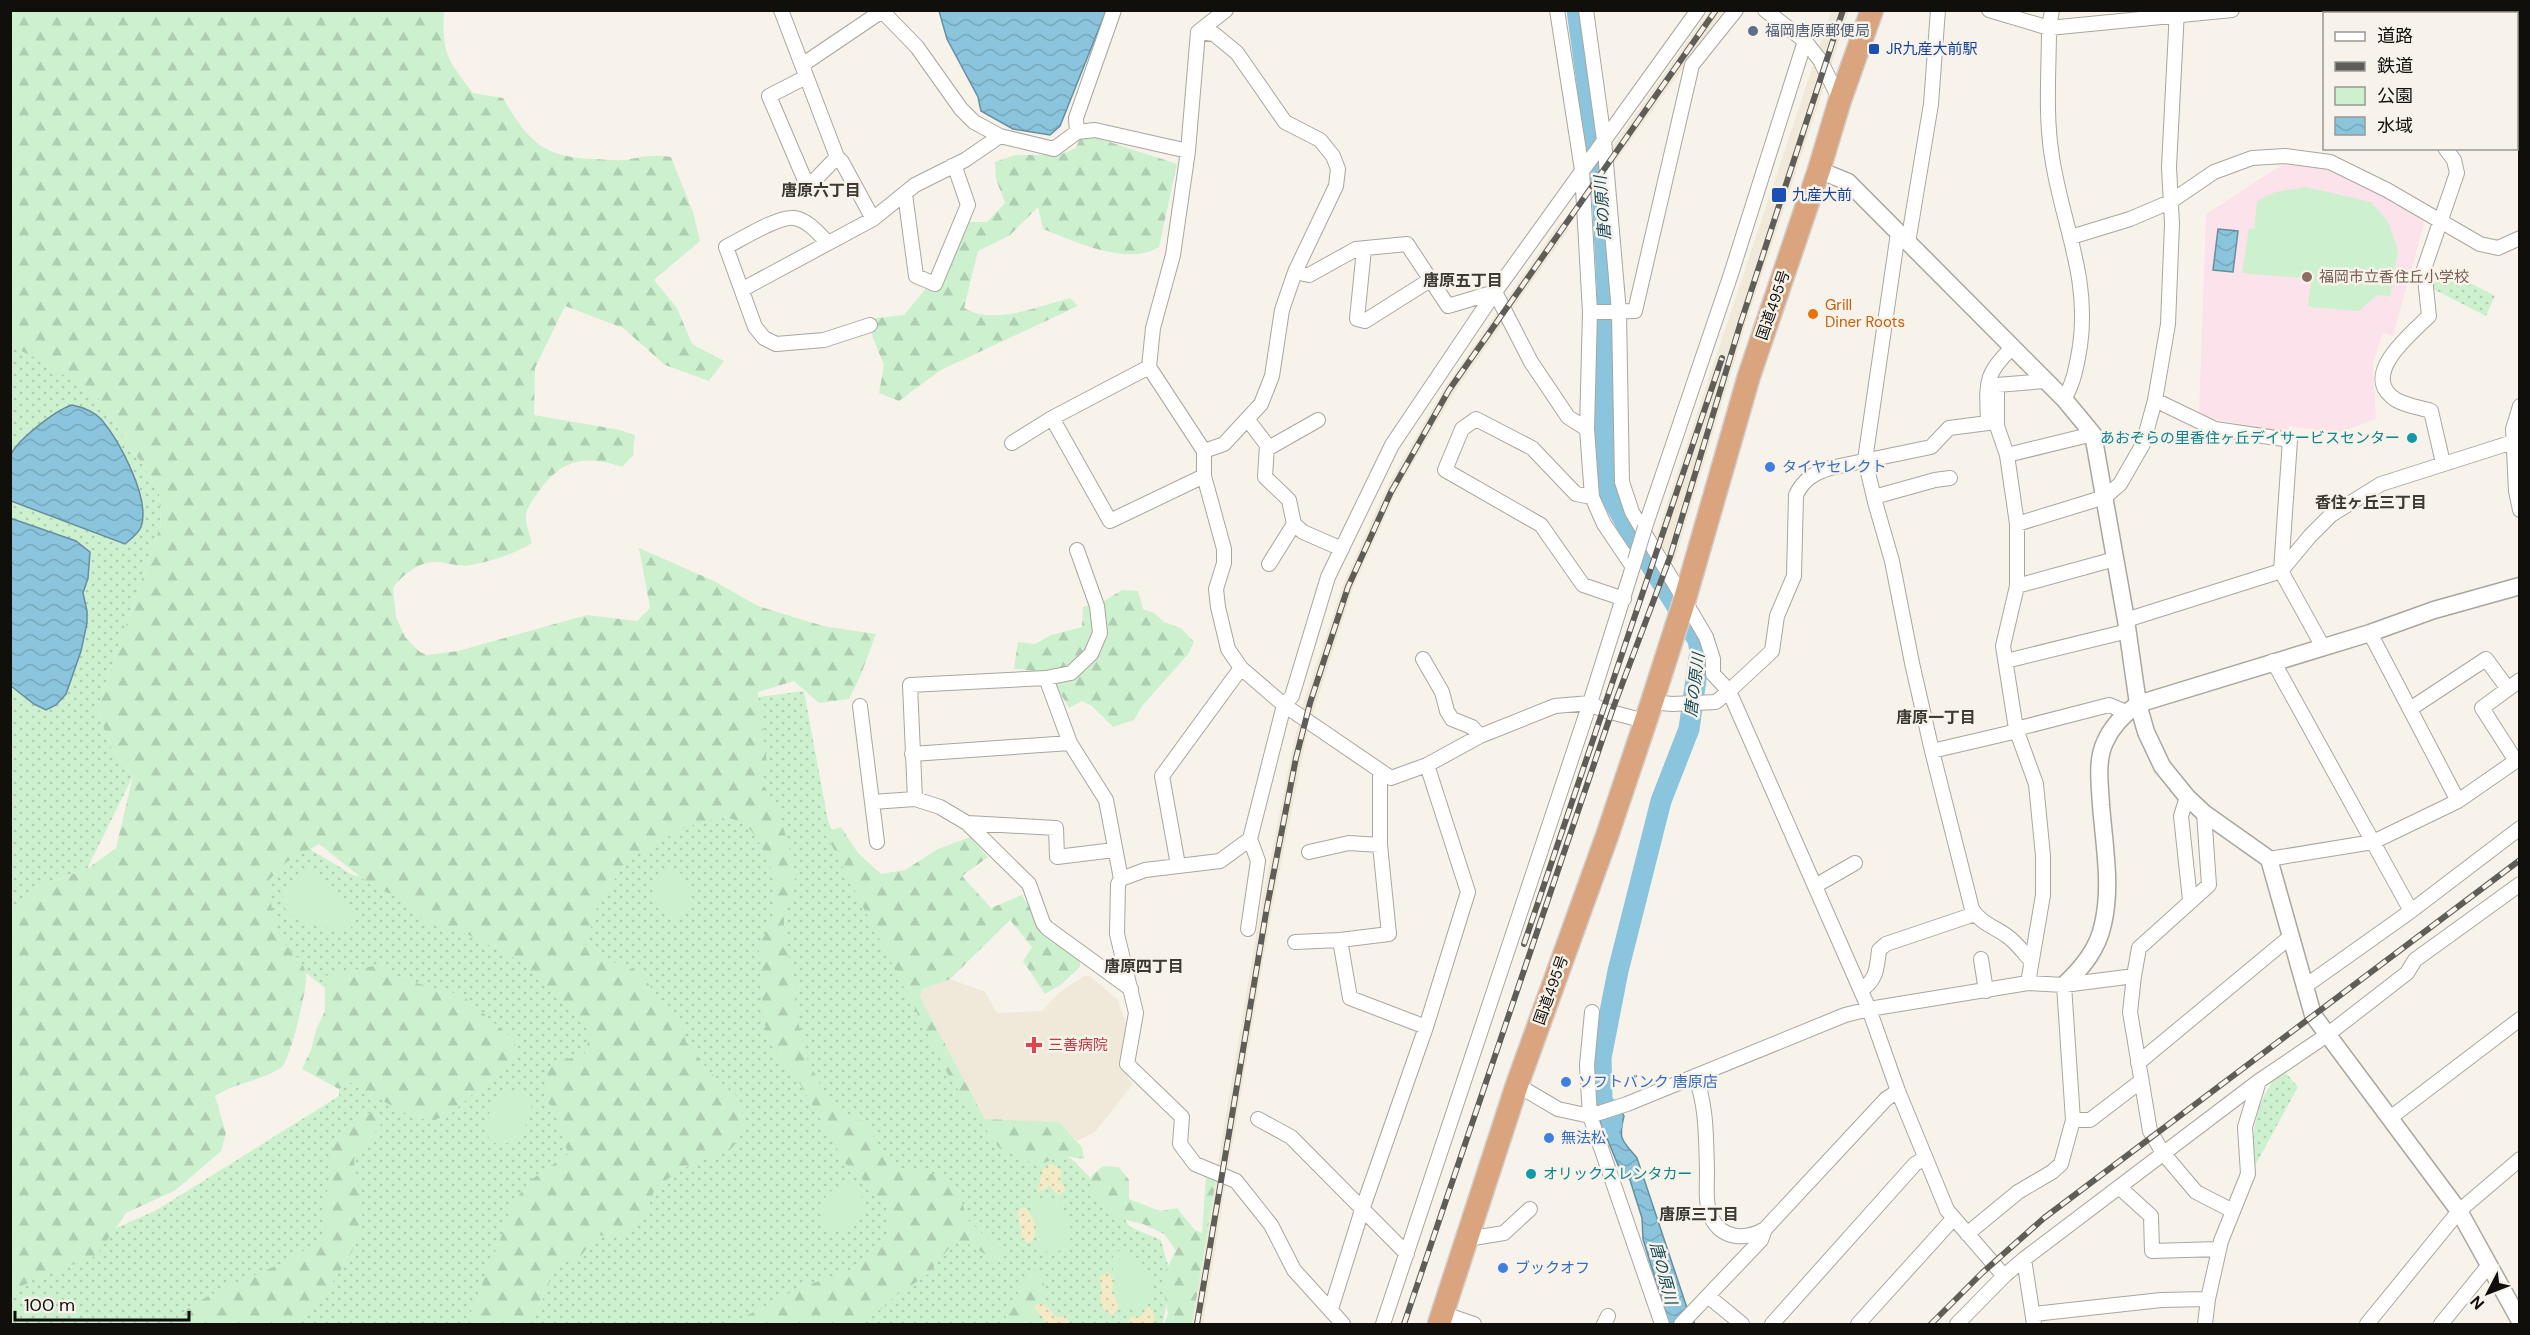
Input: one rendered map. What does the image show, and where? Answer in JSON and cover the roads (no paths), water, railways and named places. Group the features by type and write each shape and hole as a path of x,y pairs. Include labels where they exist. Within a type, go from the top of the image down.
{"highway":[{"name":"国道495号","path":"1440,1319 1517,1085 1607,836 1656,709 1666,656 1685,601 1749,376 1872,10"}],"street":[{"path":"781,10 837,157 842,162 873,219"},
{"path":"1077,132 1076,118 1114,10"},
{"path":"1226,10 1198,32 1188,151 1173,255 1153,328 1149,367 1204,451 1204,476 1224,549 1224,562 1216,589 1228,649 1241,668 1284,705 1391,778 1427,765 1480,736 1555,706 1590,703 1603,710 1656,709 1716,702 1772,651 1777,616 1794,576 1796,495 1801,485 1816,472 1931,447 1949,428 1988,423 1987,380 1997,362 2012,348"},
{"path":"1557,10 1584,167 1593,312 1587,429 1592,496 1604,524 1634,563"},
{"path":"1586,10 1602,142 1616,312 1622,482 1632,512 1706,637 1713,659 1713,674 1729,691 1861,990 1898,1091 1947,1210 2004,1276"},
{"path":"1248,929 1258,861 1250,839 1284,705 1292,696 1328,577 1392,446 1495,292 1698,10"},
{"path":"1593,312 1635,311 1692,65 1736,10"},
{"path":"1765,10 1805,41 1820,60 1840,100"},
{"path":"1938,10 1931,104 1903,238 1865,460 1892,561 1932,751 1958,857 1975,914 1990,927 2006,935 2031,961"},
{"path":"1989,10 2049,28 2232,10"},
{"path":"2052,10 2049,28 2052,156 2081,279 2083,315 2078,360 2070,390 2064,399"},
{"path":"837,157 811,184 804,178 769,96 881,11 917,47 967,115 974,122 1000,136 1054,149 1077,132 1095,130 1188,151"},
{"path":"2017,524 2105,497 2120,484 2143,444 2155,400 2168,324 2172,224 2169,167 2177,14"},
{"path":"1198,32 1214,34 1238,53 1285,122 1320,140 1333,156 1338,169 1336,186 1295,272 1282,310 1272,376 1261,404 1224,444 1204,451"},
{"path":"1383,1324 1590,703 1645,527 1731,274 1805,41"},
{"path":"743,289 873,219 915,185 952,166 1000,136"},
{"path":"2442,463 2431,411 2392,398 2384,388 2382,372 2388,359 2428,316 2424,269 2457,173 2454,160 2446,150"},
{"path":"2071,237 2130,219 2170,202 2214,172 2252,158 2331,155 2480,244 2498,248 2520,238"},
{"path":"904,194 916,276 935,284 968,205 957,173 952,166"},
{"path":"1819,170 1848,182 2064,399 2093,434 2127,625 2132,708 2162,766 2187,797 2204,813 2269,859 2313,1015 2459,1211 2520,1321"},
{"path":"828,243 809,224 795,218 783,219 726,247 755,327 764,338 776,344 824,340 870,325"},
{"path":"1295,272 1309,274 1356,249 1407,244 1448,306 1495,292"},
{"path":"1364,249 1357,319 1365,321 1430,280"},
{"path":"1495,292 1531,362 1568,417 1587,429"},
{"path":"1012,443 1052,418 1149,367"},
{"path":"2028,983 2043,895 2043,856 2036,784 2016,729 2003,646 2017,586 2017,524 2007,455 1997,426 1997,385 2045,381"},
{"path":"2155,400 2215,429 2290,440 2281,571 2323,647"},
{"path":"2520,406 2513,429 2516,491 2520,510"},
{"path":"1052,418 1110,520 1204,476"},
{"path":"1592,496 1576,494 1532,448 1476,419 1462,429 1445,470 1541,525 1583,585 1624,599"},
{"path":"1248,420 1267,445 1265,477 1289,500 1294,524 1303,531 1342,549"},
{"path":"1267,449 1318,420"},
{"path":"2007,455 2093,434"},
{"path":"2006,661 2127,625 2281,571 2310,536 2331,516 2381,484 2513,442"},
{"path":"1874,497 1950,478"},
{"path":"1269,564 1294,524"},
{"path":"915,799 910,685 1046,678 1071,673 1091,654 1100,633 1097,606 1077,550"},
{"path":"2017,586 2115,558"},
{"path":"1932,751 2009,733 2016,729 2109,705 2132,708 2273,661 2370,633 2434,610 2520,586"},
{"path":"2370,633 2458,801"},
{"path":"1423,659 1442,692 1447,711 1452,718 1472,727 1480,736"},
{"path":"2269,859 2373,842 2458,801 2518,759 2482,708 2514,684 2486,659 2410,710"},
{"path":"2273,661 2411,911"},
{"path":"1178,865 1162,776 1241,668"},
{"path":"1046,678 1070,743 1106,800 1121,879"},
{"path":"860,706 877,842"},
{"path":"1967,1234 2018,1191 2052,1172 2061,1164 2073,1120 2064,985 2082,967 2093,951 2103,925 2107,876 2099,773 2104,743 2112,728 2132,708"},
{"path":"912,754 1070,743"},
{"path":"1331,1309 1362,1210 1426,1027 1468,892 1427,765"},
{"path":"1295,942 1389,934 1380,845 1380,772"},
{"path":"2187,797 2181,816 2190,900"},
{"path":"872,802 915,799 940,807 967,823 1029,884 1043,923 1047,928 1131,989"},
{"path":"2204,813 2209,885 2139,948 2130,1012 2150,1131 2163,1153 2196,1192 2234,1211"},
{"path":"967,823 1056,828 1057,857 1114,850"},
{"path":"2304,987 2411,911 2520,828"},
{"path":"1250,839 1220,861 1145,870 1121,879 1118,884 1117,934 1136,1013 1127,1064 1182,1117 1180,1144 1195,1164 1236,1181 1272,1225 1294,1270 1343,1324"},
{"path":"1309,852 1349,843 1380,845"},
{"path":"1815,886 1855,863"},
{"path":"1957,1324 2024,1259 2259,1081 2327,1035 2407,973 2415,960 2520,884"},
{"path":"1861,990 1872,983 1879,950 1886,944 1975,914"},
{"path":"2138,1063 2290,937"},
{"path":"1340,939 1350,998 1426,1027"},
{"path":"1981,959 1986,991"},
{"path":"1517,1085 1558,1109 1590,1116 1622,1106 1845,1015 2028,983 2064,985 2134,976"},
{"path":"1592,1012 1587,1065 1590,1116 1662,1324"},
{"path":"2390,1118 2520,1019"},
{"path":"1695,1076 1704,1113 1707,1203 1712,1218 1721,1230 1733,1236 1752,1237 1765,1229 1886,1099 1898,1091"},
{"path":"2073,1120 2090,1120 2140,1081"},
{"path":"2205,1324 2219,1249 2248,1174 2245,1127 2259,1081"},
{"path":"1258,1119 1291,1137 1407,1254"},
{"path":"1772,1324 1915,1164 1925,1158"},
{"path":"2367,1324 2459,1211 2520,1159"},
{"path":"2119,1187 2151,1216 2152,1251 2219,1249"},
{"path":"1467,1239 1504,1233 1530,1209"},
{"path":"1858,1324 1953,1219"},
{"path":"1681,1324 1761,1240 1765,1229"},
{"path":"2024,1259 2034,1319 2161,1300 2208,1299"},
{"path":"2441,1324 2488,1265"},
{"path":"1709,1297 1742,1324"},
{"path":"1440,1319 1474,1324"}],"water":[{"path":"939,10 1106,11 1060,126 1050,135 1013,129 981,111 978,97 947,39"},
{"path":"2218,229 2238,231 2233,272 2213,270"},
{"path":"72,405 87,410 101,419 132,470 142,501 143,515 141,527 125,544 11,501 9,467 13,450 37,427"},
{"path":"10,518 76,541 90,552 88,578 83,593 87,623 81,651 66,694 56,705 46,710 34,704 11,686"},
{"path":"1602,1100 1616,1101 1624,1116 1621,1130 1623,1139 1637,1158 1688,1311 1695,1324 1669,1324 1643,1239 1642,1218 1630,1180 1618,1165 1595,1109"}],"waterway":[{"name":"唐の原川","path":"1577,10 1602,192 1607,286 1603,392 1604,483 1632,535 1698,640 1700,651 1689,729 1661,801 1618,971 1601,1058 1602,1100 1612,1124"}],"railway":[{"path":"1197,1324 1267,907 1296,758 1310,703 1348,587 1391,492 1449,390 1716,10"},
{"path":"1404,1324 1612,711 1670,557 1740,325 1843,10"},
{"path":"1524,944 1722,358"},
{"path":"1931,1324 1982,1273 2044,1218 2520,860"}],"place":[{"name":"福岡唐原郵便局","path":"1753,31"},
{"name":"JR九産大前駅","path":"1874,49"},
{"name":"九産大前","path":"1779,195"},
{"name":"福岡市立香住丘小学校","path":"2307,277"},
{"name":"Grill Diner Roots","path":"1813,314"},
{"name":"あおぞらの里香住ヶ丘デイサービスセンター","path":"2412,438"},
{"name":"タイヤセレクト","path":"1770,467"},
{"name":"三善病院","path":"1034,1045"},
{"name":"ソフトバンク 唐原店","path":"1566,1082"},
{"name":"無法松","path":"1549,1138"},
{"name":"オリックスレンタカー","path":"1531,1174"},
{"name":"ブックオフ","path":"1503,1268"}],"district":[{"name":"唐原六丁目","path":"821,190"},
{"name":"唐原五丁目","path":"1463,280"},
{"name":"香住ヶ丘三丁目","path":"2371,502"},
{"name":"唐原一丁目","path":"1936,717"},
{"name":"唐原四丁目","path":"1144,966"},
{"name":"唐原三丁目","path":"1699,1214"}]}
